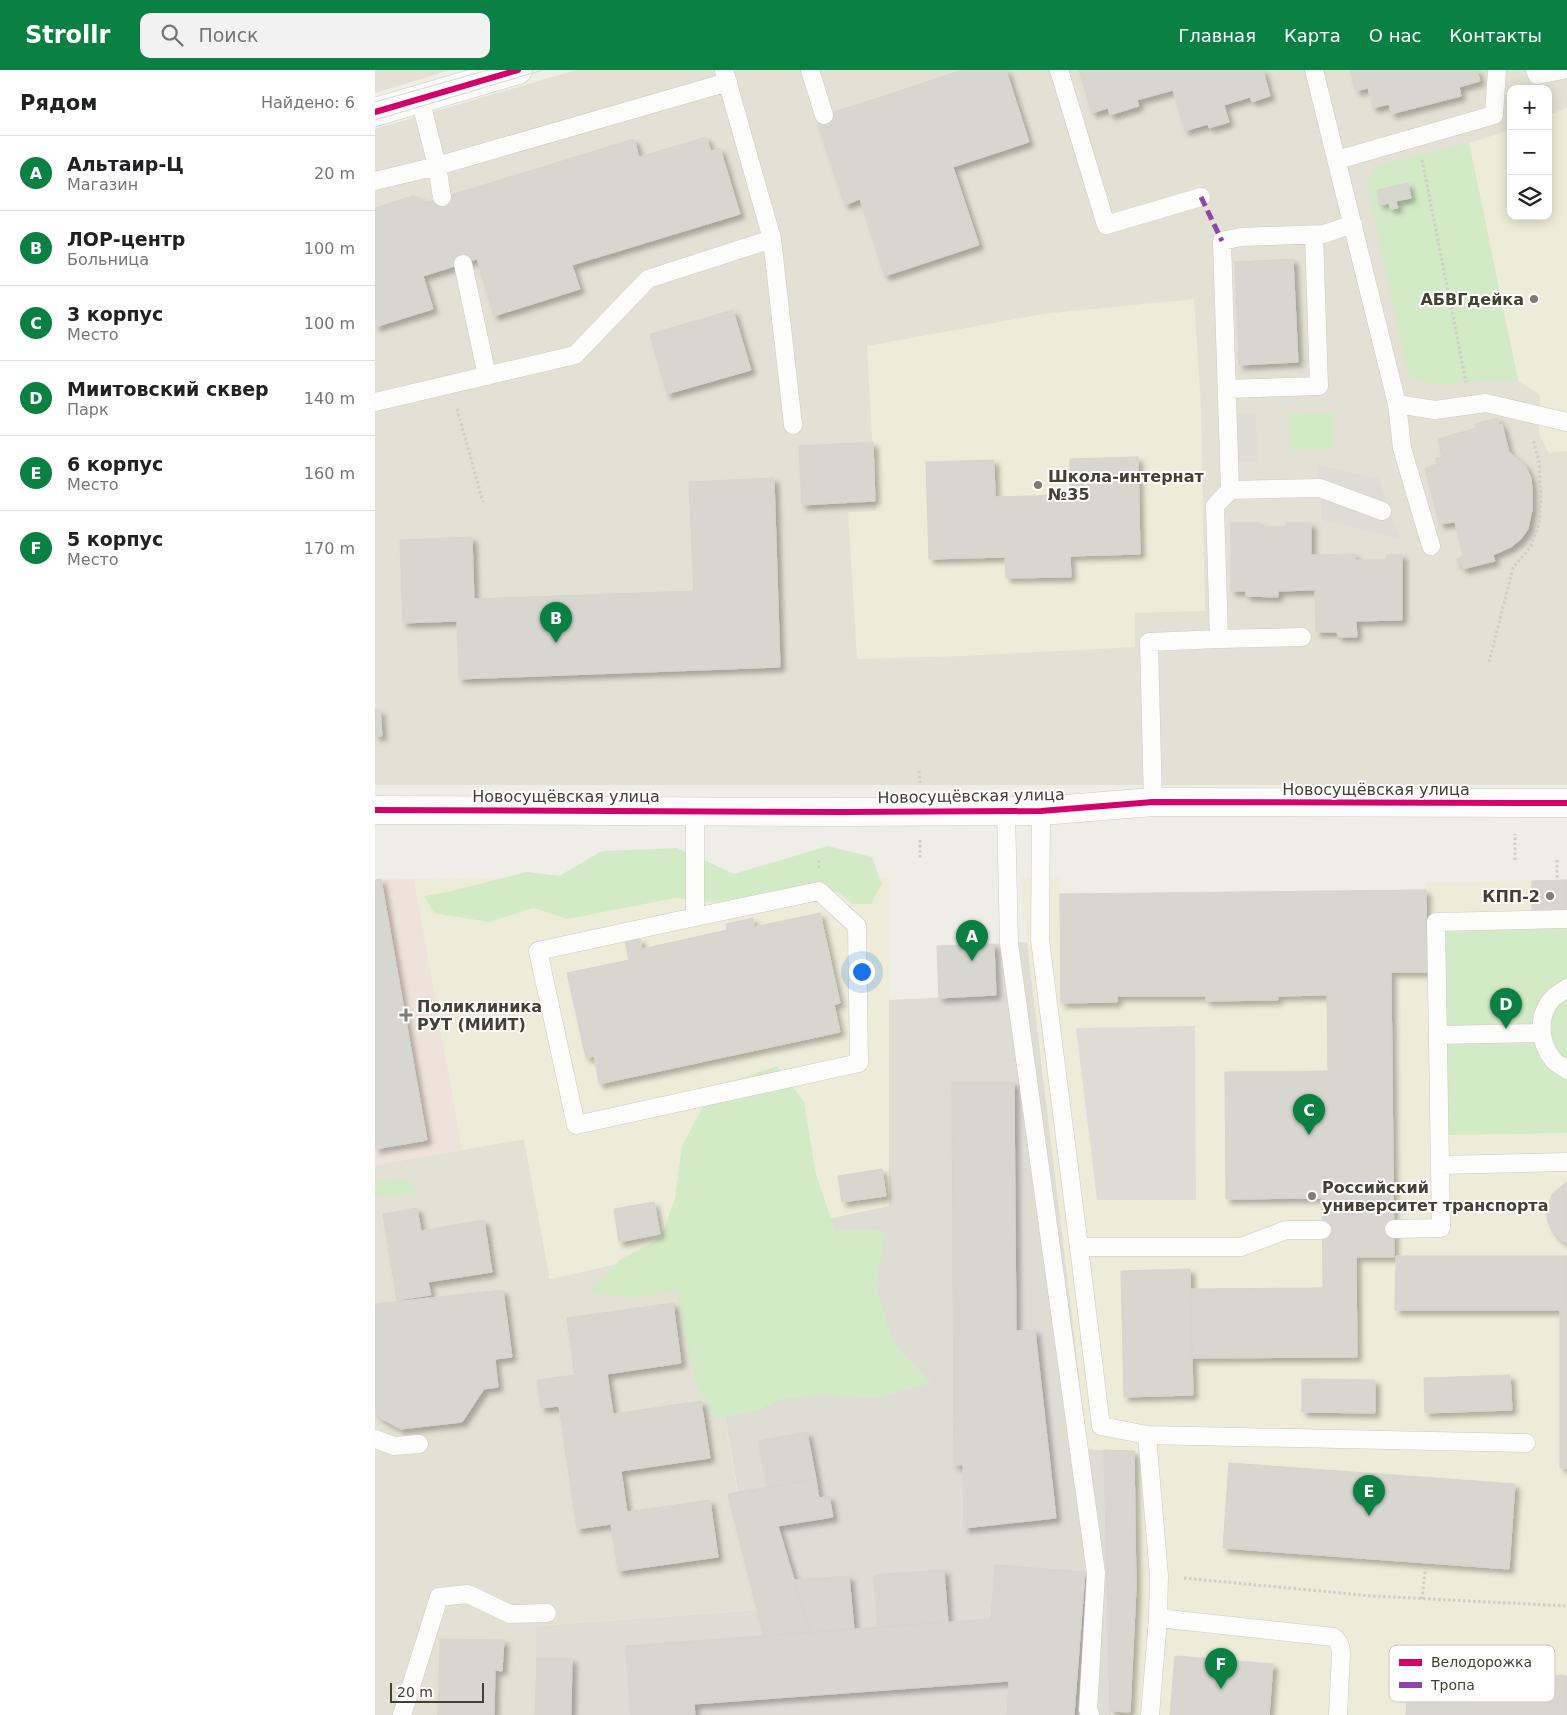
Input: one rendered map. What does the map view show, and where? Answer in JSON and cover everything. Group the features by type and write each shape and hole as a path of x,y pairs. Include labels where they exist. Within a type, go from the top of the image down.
{"street":[{"path":"375,112 518,70"},
{"name":"Новосущёвская улица","path":"375,810 1041,811 1153,802 1567,803"}],"lane":[{"path":"810,70 824,115"},
{"path":"1059,70 1106,225 1201,197"},
{"path":"1314,70 1397,404 1402,448 1431,546"},
{"path":"1337,160 1495,115 1497,70"},
{"path":"1535,70 1537,75 1563,70"},
{"path":"375,181 437,166 726,76 772,239 793,425"},
{"path":"419,99 437,166 442,197"},
{"path":"1231,490 1222,241 1241,237 1324,234 1353,224"},
{"path":"1227,389 1319,386 1314,235"},
{"path":"375,402 575,355 648,279 772,239"},
{"path":"463,264 487,376"},
{"path":"1397,404 1435,410 1486,403 1567,422"},
{"path":"1219,639 1215,506 1231,490 1320,488 1382,511"},
{"path":"1153,802 1149,642 1302,637"},
{"path":"695,811 695,917"},
{"path":"1006,811 1009,943 1096,1573 1088,1710 1090,1715"},
{"path":"1041,811 1040,940 1101,1426 1147,1435 1525,1443"},
{"path":"819,891 857,926 859,1063 576,1125 538,951 695,917 819,891"},
{"path":"1394,1229 1441,1228 1436,922 1567,919"},
{"path":"1567,988 1553,998 1544,1014 1541,1033 1545,1049 1555,1063 1567,1070"},
{"path":"1437,1035 1541,1033"},
{"path":"1441,1165 1567,1162"},
{"path":"1079,1247 1241,1247 1287,1230 1322,1230"},
{"path":"1147,1435 1159,1576 1159,1618 1150,1715"},
{"path":"375,1439 394,1446 419,1444"},
{"path":"402,1715 439,1597 468,1594 510,1614 547,1613"},
{"path":"1159,1618 1333,1637 1341,1646 1337,1715"}],"path":[{"path":"1421,154 1466,382"},
{"path":"450,384 483,502"},
{"path":"1489,662 1513,568 1531,546 1539,524 1541,500 1539,461 1534,447 1529,413"},
{"path":"919,771 920,785"},
{"path":"920,832 921,860"},
{"path":"1515,834 1515,860"},
{"path":"1557,860 1557,880"},
{"path":"1422,1600 1426,1563"},
{"path":"1159,1576 1422,1600 1567,1606"}],"shaded area":[{"path":"375,70 450,70 375,93"},
{"path":"576,70 1567,70 1567,785 375,785 375,129"},
{"name":"АБВГдейка","path":"1567,108 1567,451 1549,453 1539,434 1540,395 1518,381 1469,143 1507,131 1507,220 1552,220 1552,114"},
{"name":"Школа-интернат №35","path":"1194,299 1201,406 1205,611 1135,613 1135,647 965,656 857,659 848,512 876,511 867,346 1043,314"},
{"path":"1256,413 1257,461 1232,461 1230,414"},
{"path":"1318,465 1379,479 1400,539 1322,520"},
{"name":"Российский университет транспорта","path":"1060,877 1060,894 1425,890 1426,882 1567,880 1567,1715 1111,1715 1104,1450 1088,1449 1021,878"},
{"path":"889,878 889,1206 695,1246 550,1279 524,1139 462,1150 414,879"},
{"name":"Поликлиника РУТ (МИИТ)","path":"414,879 462,1150 375,1165 375,880"},
{"path":"1027,942 1088,1449 1104,1450 1111,1715 535,1715 536,1626 758,1610 728,1494 738,1492 695,1246 889,1206 889,1000 996,995 994,944"},
{"path":"1195,1026 1196,1200 1097,1200 1076,1028"},
{"path":"524,1139 550,1279 695,1246 758,1610 536,1626 535,1715 375,1715 375,1165"}],"green space":[{"path":"1469,143 1518,381 1435,385 1408,376 1367,183 1378,165"},
{"path":"1334,413 1334,449 1290,450 1289,414"},
{"path":"828,846 872,857 882,884 871,904 853,904 838,892 813,887 730,904 675,898 567,919 533,908 489,922 434,913 424,896 448,892 527,872 559,876 602,851 677,848 734,874"},
{"path":"1567,924 1567,1133 1446,1135 1443,925"},
{"path":"777,1066 804,1102 816,1175 835,1230 885,1231 876,1287 893,1342 931,1383 875,1398 820,1395 780,1400 758,1410 714,1419 696,1383 677,1291 629,1298 588,1292 621,1259 661,1238 675,1199 682,1146 713,1088"},
{"path":"407,1179 418,1193 377,1196 375,1199 375,1182"}],"building":[{"path":"963,70 1006,70 1029,142 953,167 979,245 885,276 860,199 845,205 816,118"},
{"path":"1079,70 1263,70 1270,96 1252,102 1250,97 1224,105 1229,122 1209,128 1208,124 1185,131 1173,90 1137,100 1139,106 1110,115 1108,108 1092,113"},
{"path":"1350,70 1477,70 1480,81 1459,87 1461,96 1391,114 1389,104 1373,108 1368,88 1356,91"},
{"path":"706,137 711,151 720,148 740,214 572,265 580,289 494,316 477,259 423,276 433,309 375,327 375,208 413,196 428,202 634,139 639,157"},
{"path":"1408,183 1411,198 1396,201 1398,208 1390,209 1389,203 1380,205 1377,190"},
{"path":"1293,259 1298,362 1239,365 1235,262"},
{"path":"733,310 751,370 667,394 650,334"},
{"path":"1498,418 1499,425 1502,424 1509,452 1525,465 1531,478 1532,510 1528,529 1521,539 1511,547 1493,555 1495,561 1463,569 1461,563 1458,564 1456,559 1464,557 1455,522 1440,524 1425,468 1437,464 1435,458 1442,457 1438,439 1476,428 1475,424"},
{"path":"873,442 875,501 802,505 799,446"},
{"path":"1138,457 1140,554 1070,556 1071,577 1006,578 1005,557 929,559 926,462 994,460 995,497 1070,495 1070,459"},
{"path":"774,478 780,667 459,679 457,621 403,623 400,540 472,537 474,599 694,591 689,482"},
{"path":"1231,523 1259,523 1259,527 1286,527 1286,523 1311,523 1311,555 1355,554 1355,560 1386,560 1386,555 1402,554 1402,620 1356,621 1357,637 1338,637 1337,632 1316,632 1315,590 1278,591 1278,597 1246,596 1246,591 1231,591"},
{"path":"375,710 380,710 382,736 375,736"},
{"path":"381,879 427,1140 375,1149 375,880"},
{"name":"КПП-2","path":"1567,880 1567,912 1532,913 1532,881"},
{"path":"1426,890 1427,972 1391,972 1394,1257 1356,1257 1357,1357 1192,1358 1190,1289 1323,1288 1322,1198 1226,1199 1225,1072 1328,1071 1327,995 1278,996 1278,1000 1206,1001 1206,996 1117,996 1117,1002 1061,1003 1060,894"},
{"path":"820,913 840,1003 834,1005 840,1032 599,1084 594,1056 586,1058 567,973 629,960 625,942 640,939 642,949 727,930 726,924 753,918 754,927"},
{"path":"994,944 996,995 939,998 937,946"},
{"path":"952,1082 1014,1082 1016,1331 1035,1330 1056,1518 964,1528 963,1465 954,1465"},
{"path":"882,1169 886,1196 842,1202 838,1176"},
{"path":"1567,1182 1567,1243 1552,1231 1547,1219 1547,1212 1552,1194"},
{"path":"654,1202 660,1234 619,1242 614,1209"},
{"path":"417,1208 421,1231 484,1220 492,1272 428,1282 431,1295 397,1300 383,1214"},
{"path":"1396,1256 1567,1256 1567,1468 1560,1468 1560,1310 1395,1310"},
{"path":"1190,1269 1193,1395 1124,1397 1121,1271"},
{"path":"503,1290 512,1357 495,1359 498,1387 484,1389 462,1422 401,1429 375,1413 375,1304"},
{"path":"673,1303 681,1363 607,1374 613,1414 701,1401 710,1458 621,1471 627,1512 710,1500 718,1557 618,1571 611,1524 577,1529 559,1406 541,1408 537,1380 575,1375 567,1318"},
{"path":"1510,1375 1512,1410 1425,1413 1424,1378"},
{"path":"1302,1379 1375,1380 1375,1413 1302,1412"},
{"path":"807,1432 816,1479 768,1487 759,1441"},
{"path":"1104,1450 1134,1451 1136,1588 1130,1712 1110,1711"},
{"path":"1229,1463 1515,1484 1509,1569 1223,1548"},
{"path":"816,1479 819,1498 829,1496 833,1517 778,1526 810,1632 764,1636 728,1494"},
{"path":"995,1565 1085,1572 1074,1715 1007,1715 1009,1681 694,1704 695,1715 631,1715 626,1646 991,1619"},
{"path":"944,1570 948,1622 878,1627 874,1575"},
{"path":"849,1576 854,1629 810,1632 794,1580"},
{"path":"440,1639 504,1640 502,1671 495,1670 494,1715 438,1715"},
{"path":"1175,1656 1273,1664 1269,1715 1170,1715"},
{"path":"537,1658 572,1659 571,1715 535,1715"},
{"path":"1555,1675 1567,1676 1567,1715 1406,1715 1407,1702 1555,1702"}],"tram line":[{"path":"375,102 488,70"},
{"path":"375,120 543,70"}],"marked path":[{"path":"1201,197 1222,241"}],"cycle path":[{"path":"375,112 518,70"},
{"path":"375,810 1041,811 1153,802 1567,803"}],"place":[{"name":"АБВГдейка","path":"1534,299"},
{"name":"Школа-интернат №35","path":"1038,485"},
{"name":"ЛОР-центр","path":"556,643"},
{"name":"КПП-2","path":"1550,896"},
{"name":"Альтаир-Ц","path":"972,961"},
{"name":"Поликлиника РУТ (МИИТ)","path":"406,1015"},
{"name":"Миитовский сквер","path":"1506,1029"},
{"name":"3 корпус","path":"1309,1135"},
{"name":"Российский университет транспорта","path":"1312,1196"},
{"name":"6 корпус","path":"1369,1516"},
{"name":"5 корпус","path":"1221,1689"}]}
